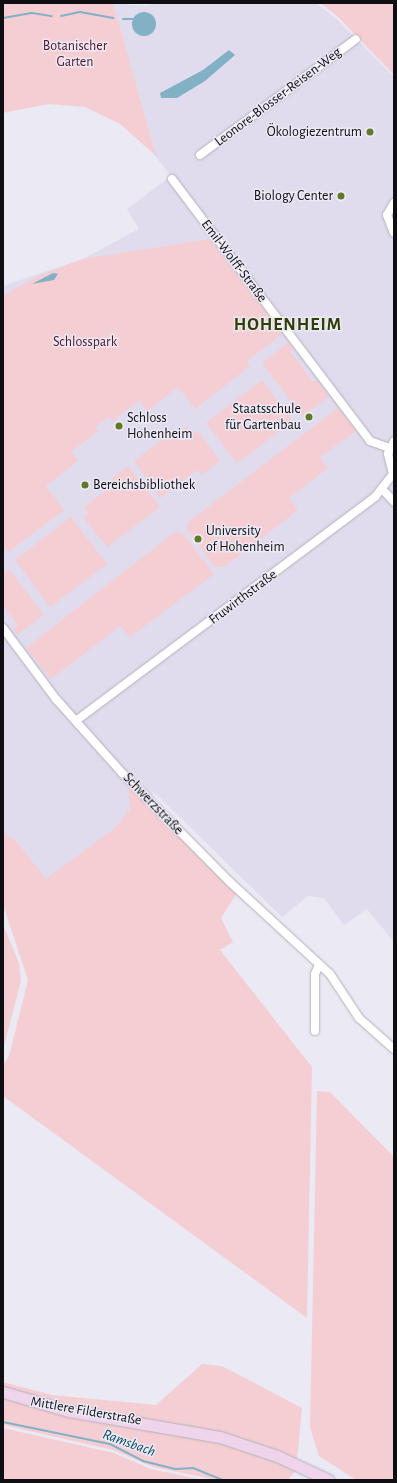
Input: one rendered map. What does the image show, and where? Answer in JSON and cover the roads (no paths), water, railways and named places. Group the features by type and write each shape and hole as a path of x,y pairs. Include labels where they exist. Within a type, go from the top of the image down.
{"main road":[{"name":"Mittlere Filderstraße","path":"3,1392 69,1411 220,1436 277,1456 329,1480"}],"street":[{"name":"Leonore-Blosser-Reisen-Weg","path":"200,155 356,39"},
{"name":"Emil-Wolff-Straße","path":"172,179 370,441 389,448"},
{"path":"394,203 387,215 394,233"},
{"path":"389,448 394,441"},
{"name":"Fruwirthstraße","path":"77,720 383,490 393,474 389,448"},
{"path":"383,490 394,502"},
{"name":"Schwerzstraße","path":"3,628 77,720 181,833 319,965 359,1018 394,1049"},
{"path":"315,1031 315,974 319,965"}],"water":[{"path":"144,12 152,16 156,24 152,32 144,36 136,32 132,24 136,16"},
{"path":"229,50 235,55 205,81 177,98 161,98 160,93 203,70"},
{"path":"53,273 58,274 54,280 32,284"}],"waterway":[{"path":"61,16 80,12 113,18"},
{"path":"3,18 32,13 52,16"},
{"path":"123,19 133,19"},
{"name":"Ramsbach","path":"3,1422 110,1444 143,1461 176,1469 193,1468 222,1480"}],"place":[{"name":"Ökologiezentrum","path":"370,132"},
{"name":"Biology Center","path":"341,196"},
{"name":"Staatsschule für Gartenbau","path":"309,417"},
{"name":"Schloss Hohenheim","path":"119,426"},
{"name":"Bereichsbibliothek","path":"85,485"},
{"name":"University of Hohenheim","path":"198,539"}],"district":[{"name":"HOHENHEIM","path":"288,325"}],"park label":[{"name":"Botanischer Garten","path":"75,54"},
{"name":"Schlosspark","path":"85,342"}]}
